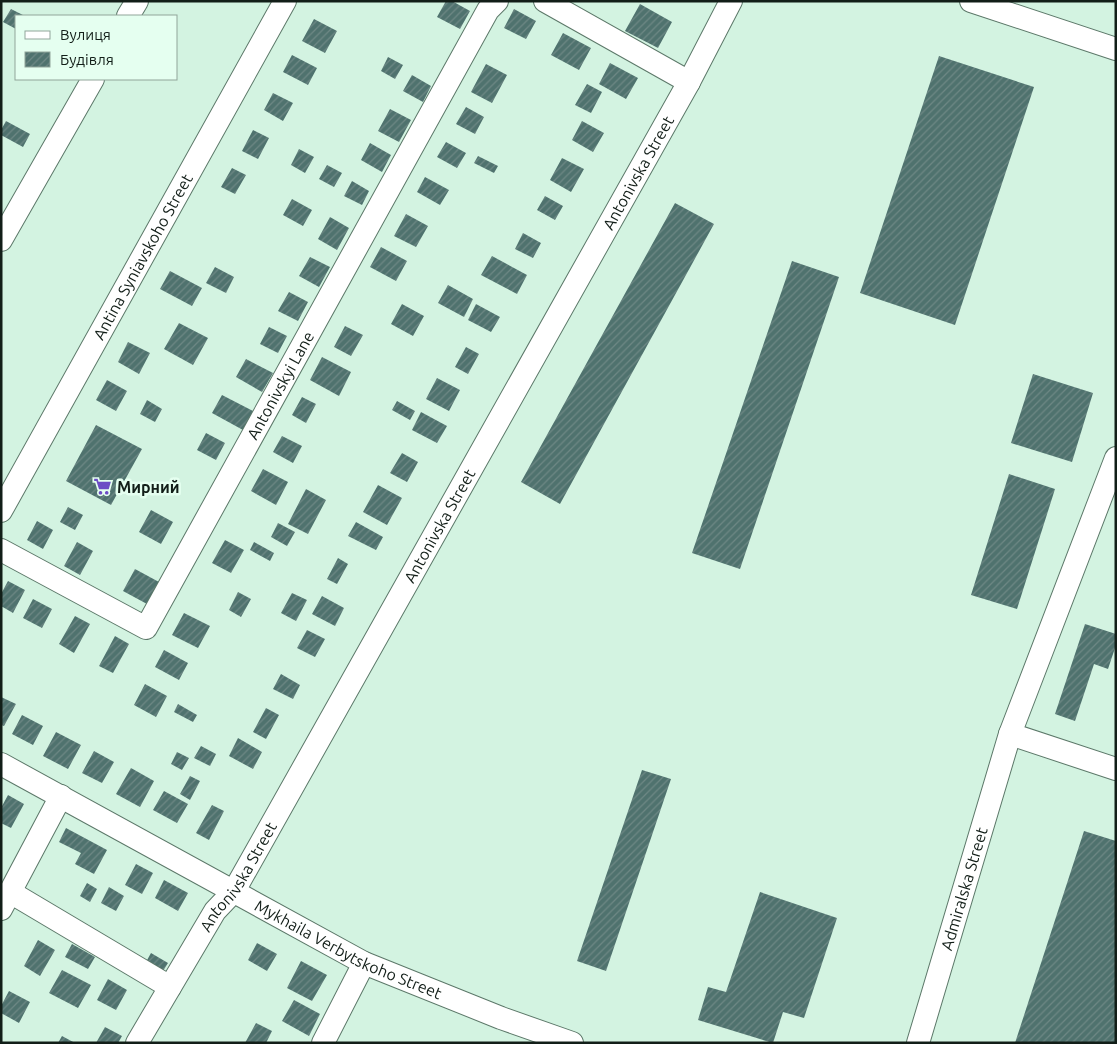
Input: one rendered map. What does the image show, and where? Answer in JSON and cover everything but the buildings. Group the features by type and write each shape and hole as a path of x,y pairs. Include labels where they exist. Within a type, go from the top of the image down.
{"street":[{"path":"129,15 137,1"},
{"name":"Antina Syniavskoho Street","path":"1,511 285,1"},
{"name":"Antonivskyi Lane","path":"1,550 146,628 488,10 497,1"},
{"path":"545,1 689,82"},
{"name":"Antonivska Street","path":"137,1043 215,912 234,891 689,82 731,1"},
{"path":"971,1 1116,49"},
{"path":"1,240 92,80"},
{"name":"Admiralska Street","path":"918,1043 1010,734 1116,458"},
{"path":"1010,734 1116,769"},
{"name":"Mykhaila Verbytskoho Street","path":"1,764 364,963 501,1018 572,1043"},
{"path":"61,796 6,901 170,987"},
{"path":"323,1043 364,963"}],"place":[{"name":"Мирний","path":"103,487"}]}
